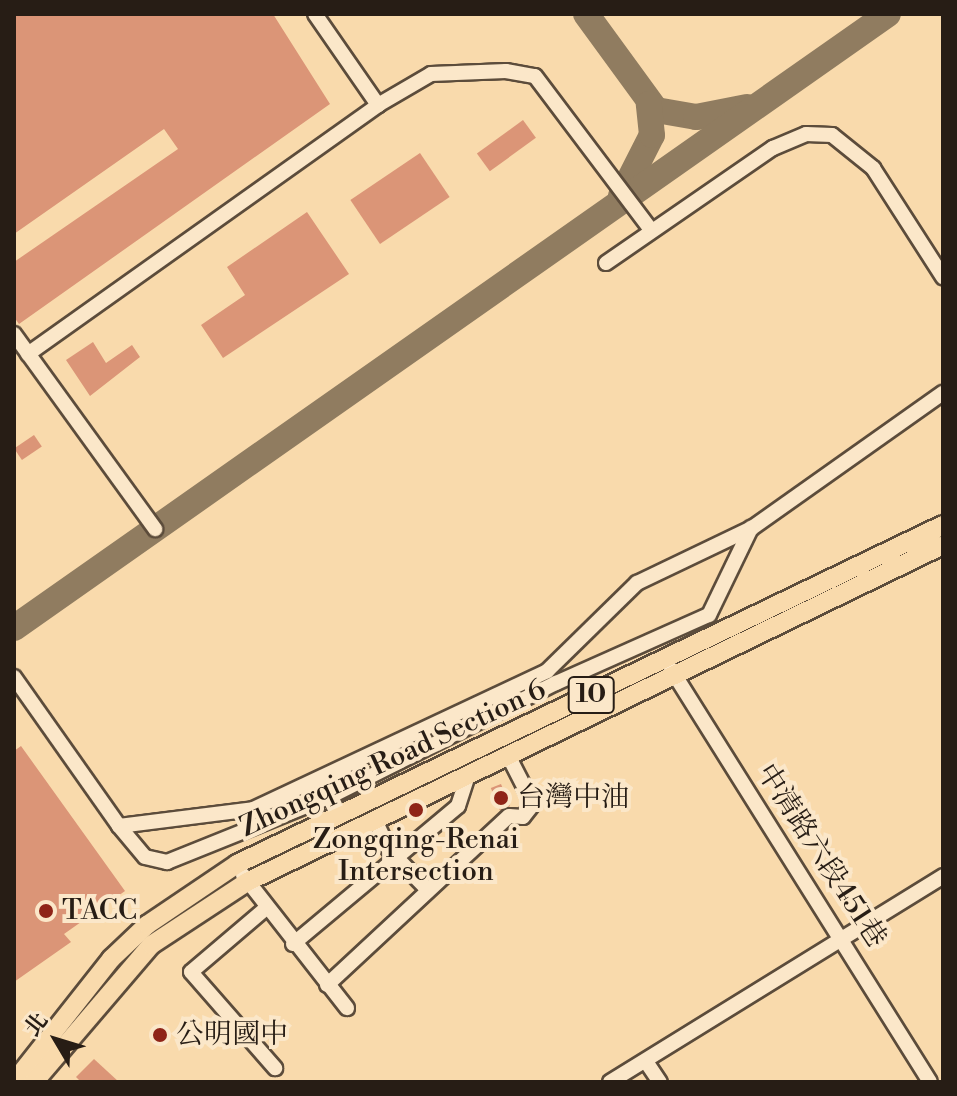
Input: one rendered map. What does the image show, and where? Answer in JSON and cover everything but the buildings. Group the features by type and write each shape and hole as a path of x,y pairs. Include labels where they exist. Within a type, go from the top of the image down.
{"main road":[{"name":"Zhongqing Road Section 6","path":"14,1082 111,959 147,925 237,864 943,525"},
{"name":"Zhongqing Road Section 6","path":"34,1082 151,945 247,882 943,545"}],"street":[{"path":"315,14 378,105"},
{"path":"28,354 378,105 431,74 506,71 535,76 651,230"},
{"path":"606,263 773,148 806,134 832,135 854,148 900,210 943,277"},
{"path":"14,334 155,529"},
{"path":"119,826 253,809 279,800 547,671 637,583 752,528 943,393"},
{"path":"14,677 119,826 145,857 167,862 329,797 556,683 709,615 752,528"},
{"name":"中清路六段451巷","path":"667,658 675,676 844,940 928,1081"},
{"path":"327,985 509,816 523,817 533,804 509,757"},
{"path":"293,944 458,806 468,775"},
{"path":"375,820 395,856 428,890"},
{"path":"237,864 265,909 347,1008"},
{"path":"610,1082 647,1063 943,876"},
{"path":"265,909 191,972 275,1068"},
{"path":"647,1063 660,1082"}],"taxiway":[{"path":"586,14 656,110 696,117 747,107"},
{"path":"14,628 888,14"},
{"path":"621,196 652,135 649,104"}],"place":[{"name":"台灣中油","path":"501,798"},
{"name":"Zongqing-Renai Intersection","path":"416,810"},
{"name":"TACC","path":"46,911"},
{"name":"公明國中","path":"160,1035"}]}
